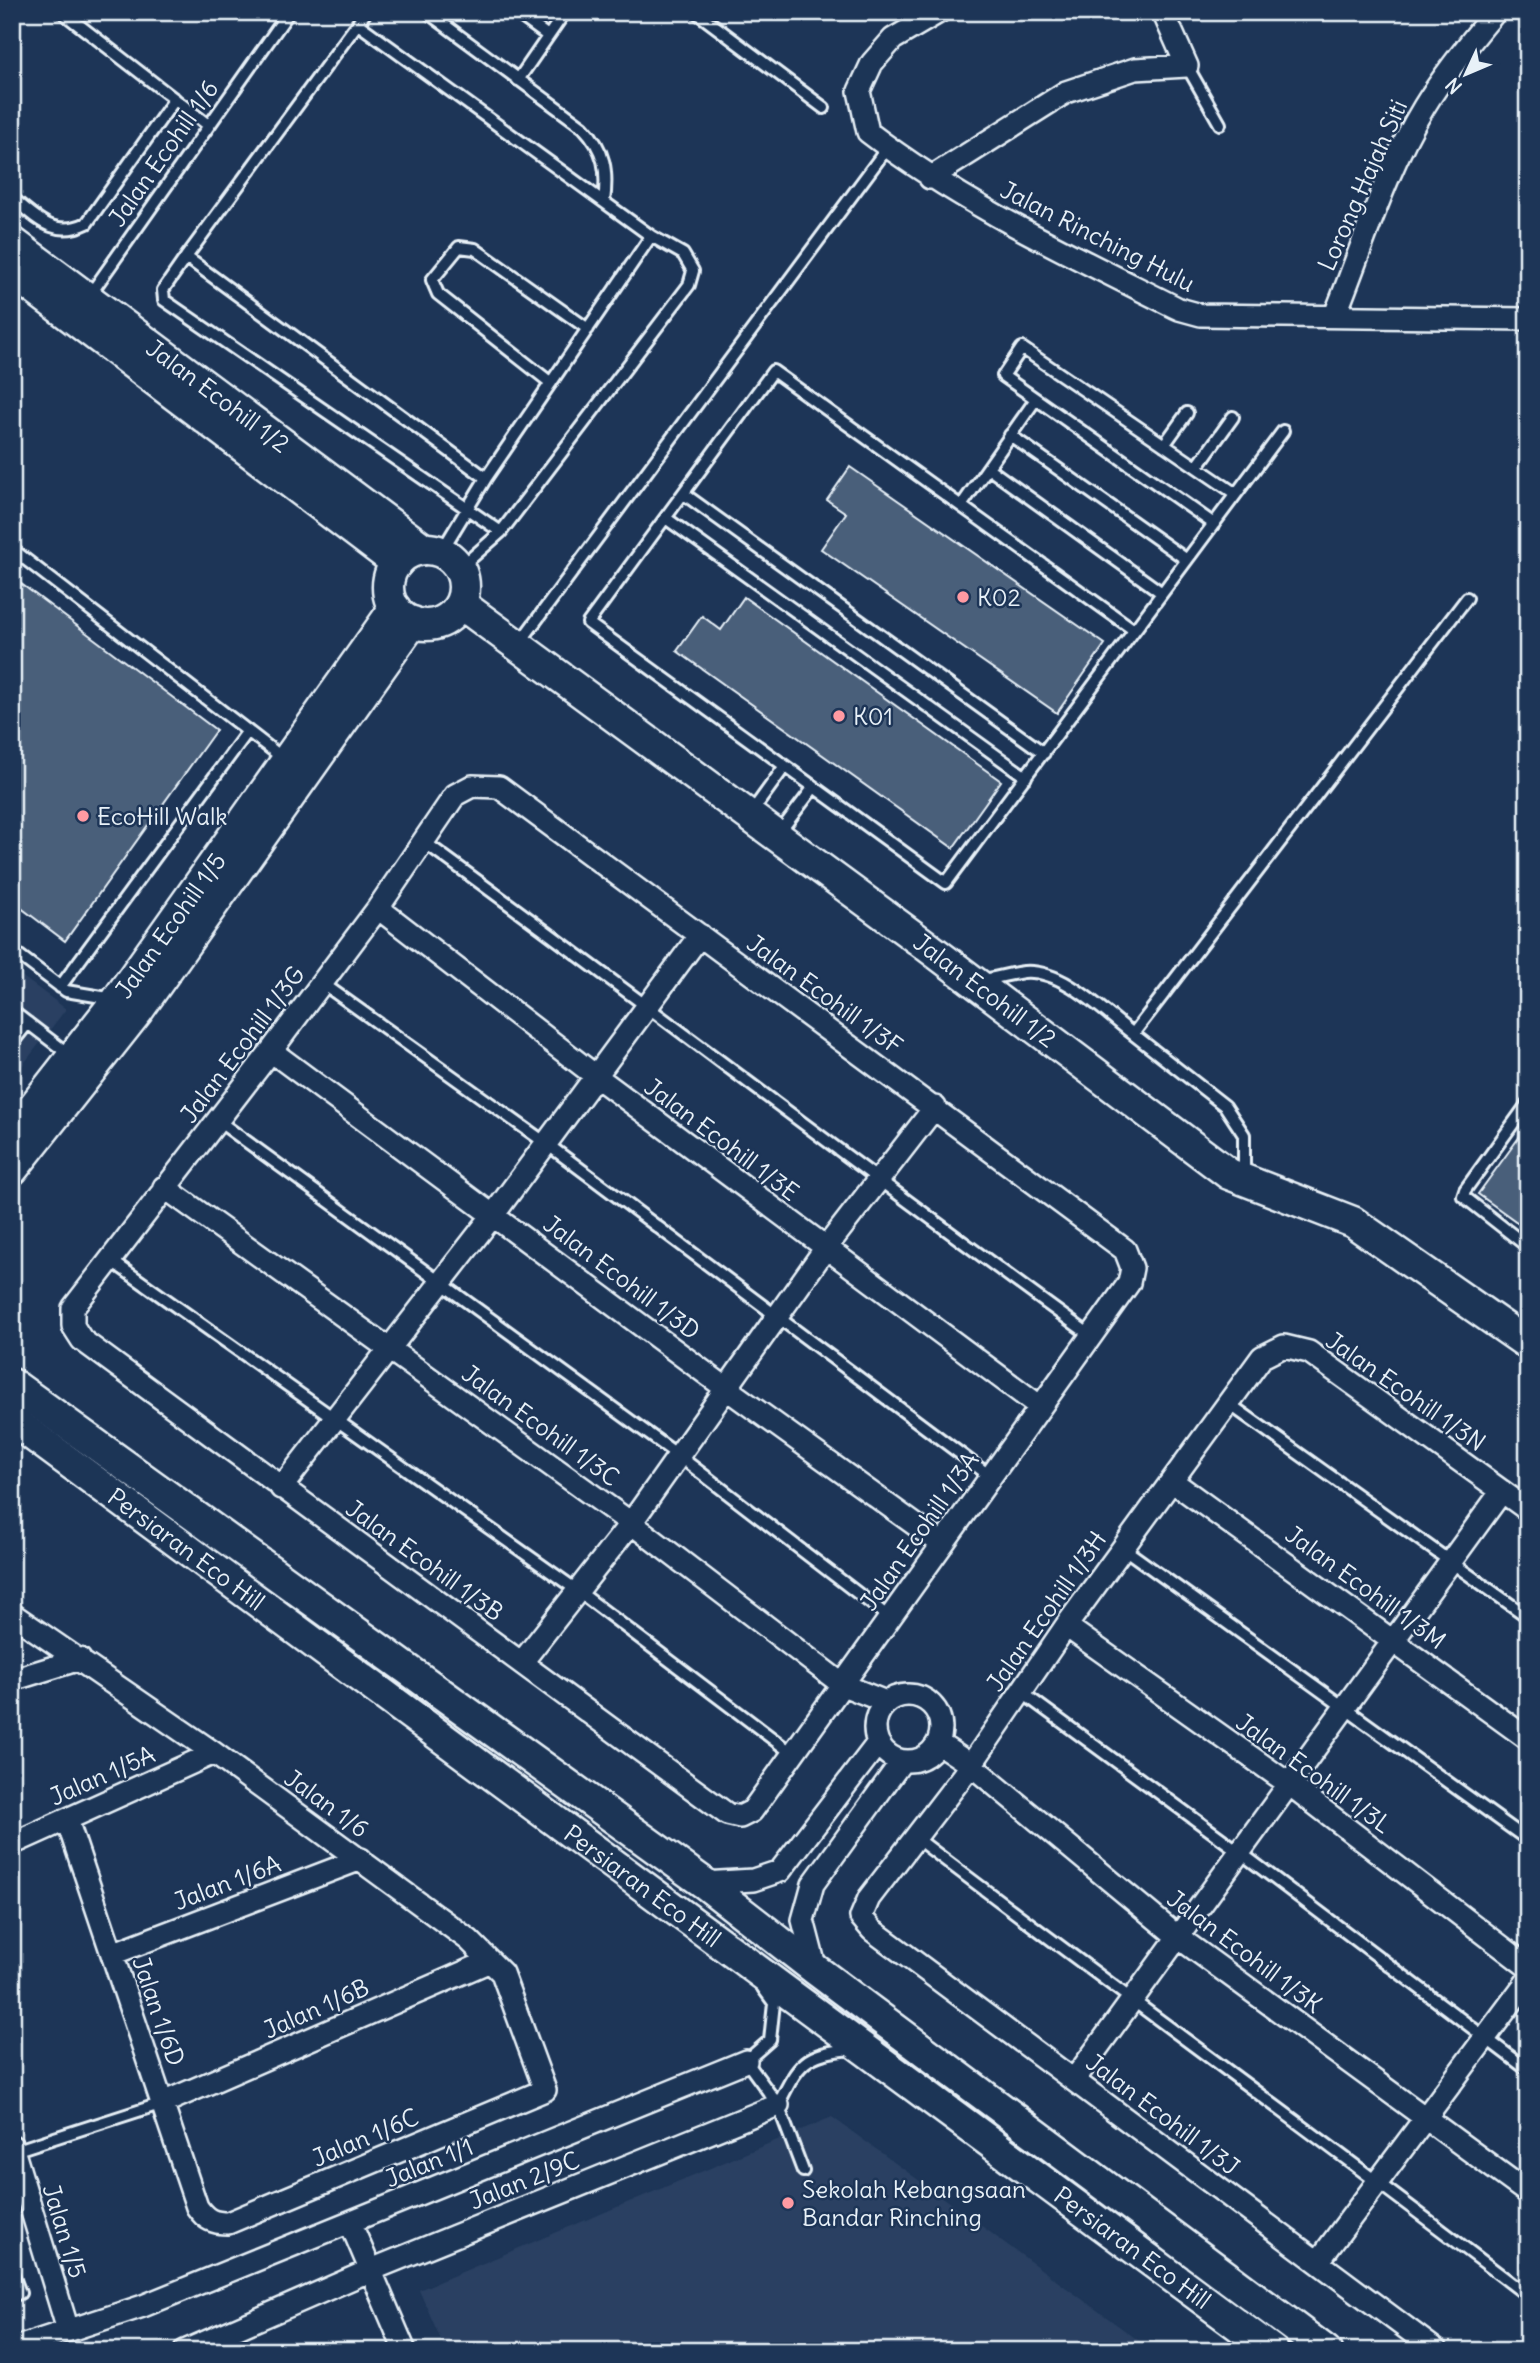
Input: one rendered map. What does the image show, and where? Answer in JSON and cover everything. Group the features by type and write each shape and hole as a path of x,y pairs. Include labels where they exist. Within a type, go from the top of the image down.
{"street":[{"name":"Jalan Rinching Hulu","path":"939,12 894,39 872,64 859,91 867,132 930,178 1035,237 1179,309 1201,315 1528,319"},
{"path":"930,178 1066,92 1135,69 1184,57 1163,12"},
{"name":"Lorong Hajah Siti","path":"1335,315 1395,162 1423,108 1495,12"},
{"name":"Jalan Ecohill 1/2","path":"12,242 80,308 397,563"},
{"name":"Jalan Ecohill 1/2","path":"12,272 80,308 442,556"},
{"path":"406,555 442,556 464,592 461,604 446,620 435,624 404,615 388,585 397,563 406,555"},
{"name":"Jalan Ecohill 1/2","path":"461,604 777,835 1229,1174 1353,1222 1528,1344"},
{"path":"12,1170 145,1001 404,615"},
{"name":"Jalan Ecohill 1/5","path":"12,1134 117,1000 286,761 404,615"},
{"name":"Jalan Ecohill 1/3G","path":"82,1340 73,1326 73,1308 322,983 455,795 472,786"},
{"name":"Jalan Ecohill 1/3F","path":"472,786 499,787 1125,1250 1132,1268"},
{"name":"Jalan Ecohill 1/3E","path":"377,908 825,1249 1039,1406"},
{"path":"281,1488 494,1214 700,935"},
{"name":"Jalan Ecohill 1/3D","path":"271,1051 727,1389 942,1544"},
{"path":"522,1662 631,1523 825,1249 935,1107"},
{"name":"Jalan Ecohill 1/3C","path":"164,1187 631,1523 843,1685 886,1702"},
{"name":"Jalan Ecohill 1/3A","path":"740,1817 752,1811 843,1685 1129,1283 1132,1268"},
{"name":"Jalan Ecohill 1/3B","path":"82,1340 727,1814 740,1817"},
{"name":"Jalan Ecohill 1/3H","path":"861,1917 869,1898 971,1765 1066,1626 1262,1357 1284,1346"},
{"name":"Jalan Ecohill 1/3N","path":"1284,1346 1310,1352 1528,1510"},
{"path":"12,1384 704,1883 816,1970 1326,2351"},
{"name":"Persiaran Eco Hill","path":"12,1420 1273,2351"},
{"name":"Jalan Ecohill 1/3M","path":"1172,1481 1394,1639 1528,1739"},
{"path":"1074,2080 1502,1491"},
{"name":"Jalan 1/6","path":"12,1614 214,1753 450,1925 502,1973 545,2090"},
{"name":"Jalan Ecohill 1/3L","path":"1066,1626 1289,1784 1528,1966"},
{"path":"12,1680 80,1659"},
{"path":"905,1695 924,1699 938,1714 941,1724 938,1743 923,1758 902,1761 892,1758 878,1743 875,1721 886,1702 905,1695"},
{"path":"704,1883 753,1880 780,1871 878,1743"},
{"name":"Jalan Ecohill 1/3K","path":"938,1743 971,1765 1178,1937 1427,2116 1528,2193"},
{"name":"Jalan 1/5A","path":"12,1844 214,1753"},
{"path":"816,1970 803,1920 813,1884 902,1761"},
{"name":"Jalan 1/6D","path":"67,1820 197,2207 204,2217"},
{"name":"Jalan 1/6A","path":"112,1954 361,1859"},
{"name":"Jalan Ecohill 1/3J","path":"861,1917 872,1930 1437,2351"},
{"name":"Jalan 1/6B","path":"163,2103 490,1961"},
{"path":"1318,2262 1528,1980"},
{"name":"Jalan 1/1","path":"12,2349 143,2306 746,2061"},
{"name":"Jalan 1/6C","path":"204,2217 215,2223 228,2223 545,2090"},
{"name":"Jalan 2/9C","path":"186,2351 371,2270 778,2105"},
{"name":"Jalan 1/5","path":"13,2148 68,2330"},
{"path":"350,2222 405,2351"}],"lane":[{"path":"62,12 208,125"},
{"name":"Jalan Ecohill 1/6","path":"80,308 289,12"},
{"path":"366,12 186,257 163,290 164,300 501,532"},
{"path":"427,12 595,139 602,153 607,175 604,202"},
{"path":"515,12 548,36"},
{"path":"518,80 565,12"},
{"path":"696,12 824,108"},
{"path":"358,24 651,236 690,261 693,271 689,285 501,532 442,556"},
{"path":"1184,57 1220,124"},
{"path":"12,198 46,224 64,231 87,223 175,99"},
{"path":"518,646 888,147"},
{"path":"442,556 486,478 651,236"},
{"path":"551,383 438,294 432,280 459,247 475,249 588,329"},
{"path":"186,257 486,478"},
{"path":"1214,523 1003,376 1022,348 1236,494"},
{"path":"1134,630 773,371 667,519 588,623 946,883 1283,430"},
{"path":"961,506 1036,399"},
{"path":"1164,444 1187,413"},
{"path":"1197,467 1233,418"},
{"path":"1010,435 1187,560"},
{"path":"988,468 1162,593"},
{"path":"684,494 1044,753"},
{"path":"667,519 1027,777"},
{"path":"12,549 286,761"},
{"path":"1133,1034 1467,598"},
{"path":"60,987 248,731"},
{"path":"749,815 785,766"},
{"path":"777,835 814,787"},
{"path":"423,841 648,1006 878,1181 1090,1335"},
{"path":"12,950 66,991 117,1000"},
{"path":"974,982 1026,972 1050,977 1077,992 1225,1106 1244,1135 1244,1180"},
{"path":"322,983 547,1144 990,1476"},
{"path":"12,1011 74,1058"},
{"path":"12,1043 28,1023"},
{"path":"1528,1103 1465,1189 1463,1196 1528,1247"},
{"path":"217,1120 679,1456 890,1618"},
{"path":"109,1259 334,1421 578,1591 793,1754"},
{"path":"1228,1403 1528,1617"},
{"path":"1123,1548 1528,1840"},
{"path":"1020,1691 1241,1853 1528,2070"},
{"path":"915,1837 1130,2002 1378,2181 1528,2295"},
{"name":"Jalan 1/1","path":"740,1958 774,2004 770,2040 746,2061"},
{"path":"778,2105 797,2066 826,2051 864,2049"},
{"path":"746,2061 778,2105 803,2171"},
{"path":"13,2148 163,2103"},
{"path":"12,2272 20,2293 12,2297"}],"shaded area":[{"path":"12,969 66,1009 12,1079"},
{"name":"Sekolah Kebangsaan Bandar Rinching","path":"832,2117 1153,2351 446,2351 419,2290"}],"building":[{"name":"K02","path":"850,467 1105,644 1057,713 821,549 846,513 827,500"},
{"name":"EcoHill Walk","path":"12,577 216,730 65,941 12,901"},
{"name":"K01","path":"744,597 1001,781 953,848 677,651 702,616 721,630"},
{"path":"1528,1125 1528,1230 1478,1194"}],"place":[{"name":"K02","path":"963,597"},
{"name":"K01","path":"839,716"},
{"name":"EcoHill Walk","path":"83,816"},
{"name":"Sekolah Kebangsaan Bandar Rinching","path":"788,2203"}]}
